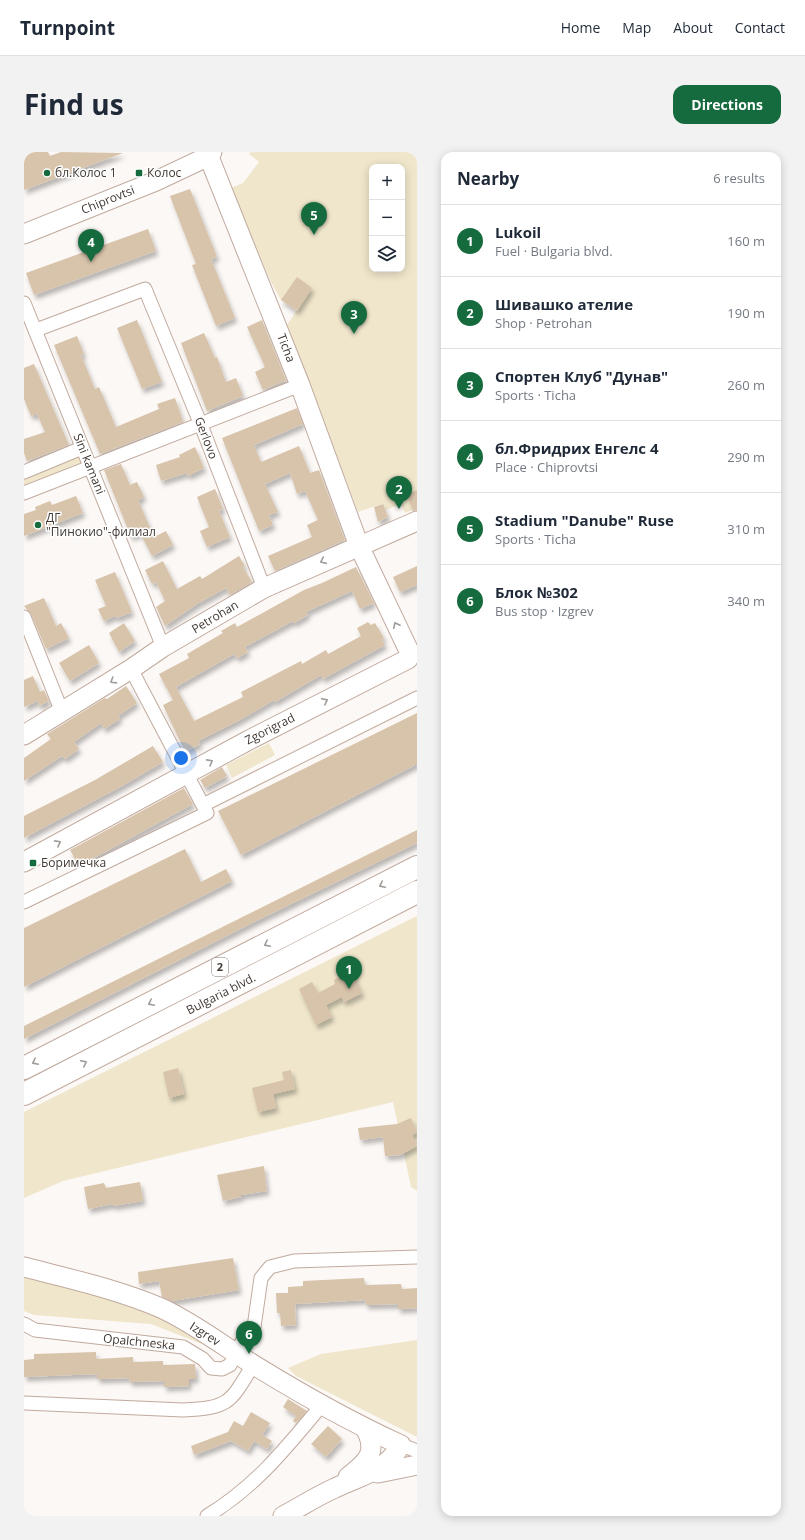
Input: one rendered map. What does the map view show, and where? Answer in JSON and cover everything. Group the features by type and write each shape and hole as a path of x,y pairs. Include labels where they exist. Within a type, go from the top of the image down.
{"highway":[{"name":"Bulgaria blvd.","path":"24,1068 417,867"},
{"name":"Bulgaria blvd.","path":"24,1094 417,892"}],"street":[{"name":"Chiprovtsi","path":"24,234 156,181 209,153"},
{"name":"Ticha","path":"209,153 300,385 359,546"},
{"name":"Gerlovo","path":"36,330 145,289 201,425 264,588"},
{"name":"Sini kamani","path":"24,303 163,647"},
{"path":"24,493 300,385"},
{"path":"24,472 82,448"},
{"name":"Petrohan","path":"24,735 131,669 163,647 264,588 417,521"},
{"name":"Zgorigrad","path":"24,862 249,740 408,659 408,651 359,546"},
{"path":"24,617 62,712"},
{"path":"24,902 207,813 131,669"},
{"path":"203,805 417,698"},
{"name":"Opalchneska","path":"24,1324 35,1330 183,1346 203,1359 211,1368 222,1369 230,1365 236,1353 254,1328 261,1278 270,1267 294,1261 417,1257"},
{"name":"Izgrev","path":"24,1267 116,1291 152,1304 200,1329 253,1365 365,1428 405,1446"},
{"path":"24,1403 183,1410 208,1409 228,1402 236,1394 253,1365"},
{"path":"207,1516 244,1491 281,1454 316,1412"},
{"path":"365,1428 372,1442 366,1470"},
{"path":"283,1516 336,1488 366,1470 389,1462 405,1446"},
{"path":"366,1470 417,1465"}],"shaded area":[{"path":"251,152 417,152 417,508 405,513 401,504 385,510 382,504 358,512 287,325 297,310 281,300 270,280 231,188 243,183 259,162 249,154"},
{"path":"81,455 84,463 24,487 24,478"},
{"path":"269,743 275,755 232,778 226,765"},
{"path":"417,916 417,1191 411,1187 393,1102 63,1181 24,1198 24,1112"},
{"path":"24,1276 129,1300 160,1314 212,1348 151,1324 34,1315 24,1311"},
{"path":"417,1340 417,1437 296,1376 288,1368 321,1354"}],"building":[{"name":"бл.Колос 1","path":"24,152 48,152 50,156 61,152 123,153 24,190"},
{"path":"190,189 217,257 211,259 235,318 216,326 192,265 196,264 170,196"},
{"path":"148,229 156,251 34,295 26,273"},
{"path":"297,277 312,288 297,311 281,300"},
{"path":"137,320 162,382 142,389 117,328"},
{"path":"262,320 286,380 263,390 255,372 265,367 247,327"},
{"path":"204,333 215,358 217,357 226,382 236,378 243,396 207,411 181,343"},
{"path":"77,336 84,354 81,355 95,389 99,387 116,427 159,409 157,404 175,398 183,422 100,454 54,345"},
{"path":"34,364 69,445 27,461 24,453 24,439 45,432 37,414 31,416 24,399 24,368"},
{"path":"297,408 303,424 254,445 261,462 299,446 310,473 319,470 345,540 275,571 268,556 312,537 307,525 318,520 305,491 297,494 290,473 265,484 278,512 269,515 273,525 259,531 222,438"},
{"path":"195,447 204,468 188,476 187,473 161,481 156,465 180,457 179,455"},
{"path":"121,464 130,485 137,482 144,497 138,500 154,537 166,531 173,545 152,556 140,533 131,537 104,470"},
{"path":"215,489 223,509 219,511 230,537 207,547 200,531 209,527 197,497"},
{"path":"417,490 417,510 413,511 407,494"},
{"name":"ДГ \"Пинокио\"-филиал","path":"76,496 83,513 24,536 24,514 36,510 35,507 50,501 52,505"},
{"path":"383,504 388,517 378,522 374,507"},
{"path":"239,556 245,566 243,567 252,582 230,595 226,588 197,604 165,626 156,607 165,601 156,582 152,584 145,570 163,561 177,589 200,576 202,579"},
{"path":"417,566 417,585 400,592 393,577"},
{"path":"356,567 374,603 360,609 352,591 306,612 308,615 294,623 293,621 245,647 248,652 237,658 234,654 176,687 194,721 243,697 241,692 301,661 302,664 326,650 328,654 361,636 357,628 368,622 371,625 375,623 384,638 382,640 385,645 323,679 321,675 275,702 274,700 240,720 198,741 200,744 185,752 163,705 173,700 159,674 189,658 187,654 223,633 221,631 235,623 237,627 304,590"},
{"path":"115,572 132,612 117,618 115,616 104,621 98,609 106,606 95,580"},
{"path":"44,598 56,626 61,623 69,638 46,649 31,614 24,606"},
{"path":"124,623 135,641 119,652 109,633"},
{"path":"89,645 99,663 70,681 59,663"},
{"path":"33,676 40,692 44,690 49,701 39,706 38,701 24,707 24,680"},
{"path":"126,686 137,703 118,716 120,719 104,729 101,723 74,742 79,749 65,759 62,756 24,781 24,758 51,739 47,734 105,698 107,699"},
{"path":"417,713 417,764 241,855 218,811"},
{"path":"153,746 163,762 122,786 24,838 24,816 95,780"},
{"path":"222,767 227,776 205,788 200,780"},
{"path":"184,788 193,804 79,866 70,850"},
{"path":"417,830 417,843 256,921 24,1039 24,1026"},
{"path":"185,849 201,882 226,869 232,881 24,987 24,928"},
{"path":"351,971 362,993 344,1002 342,997 326,1005 332,1017 316,1025 299,989 312,982 318,993 335,984 334,980"},
{"path":"178,1068 184,1094 169,1098 163,1072"},
{"path":"291,1070 295,1089 273,1094 276,1108 258,1112 252,1088 284,1080 282,1072"},
{"path":"411,1118 417,1132 412,1135 417,1146 400,1155 385,1156 383,1137 360,1140 358,1128 397,1124"},
{"path":"264,1166 267,1191 241,1195 241,1197 223,1201 217,1175"},
{"path":"140,1182 143,1201 113,1206 113,1204 88,1209 84,1187 104,1183 106,1188"},
{"path":"233,1258 239,1290 172,1301 162,1297 159,1281 139,1284 138,1272"},
{"path":"364,1278 365,1285 401,1284 402,1289 417,1288 417,1308 398,1309 398,1304 366,1305 365,1300 295,1304 296,1325 281,1326 280,1313 277,1313 276,1293 288,1293 288,1287 303,1286 303,1281"},
{"path":"96,1352 96,1359 133,1357 133,1362 163,1361 163,1365 195,1364 196,1379 189,1379 189,1386 164,1387 164,1381 130,1382 129,1378 97,1379 97,1374 24,1377 24,1360 34,1359 34,1354"},
{"path":"288,1399 307,1411 296,1423 293,1421 296,1416 283,1407"},
{"path":"251,1412 270,1423 262,1435 272,1441 267,1449 254,1441 248,1451 231,1441 194,1455 191,1446 228,1432 234,1421 243,1426"},
{"path":"328,1426 342,1439 326,1457 311,1444"}],"place":[{"name":"бл.Колос 1","path":"47,173"},
{"name":"Колос","path":"139,173"},
{"name":"Stadium \"Danube\" Ruse","path":"314,235"},
{"name":"бл.Фридрих Енгелс 4","path":"91,262"},
{"name":"Спортен Клуб \"Дунав\"","path":"354,334"},
{"name":"Шивашко ателие","path":"399,509"},
{"name":"ДГ \"Пинокио\"-филиал","path":"38,525"},
{"name":"Боримечка","path":"33,863"},
{"name":"Lukoil","path":"349,989"},
{"name":"Блок №302","path":"249,1354"}]}
